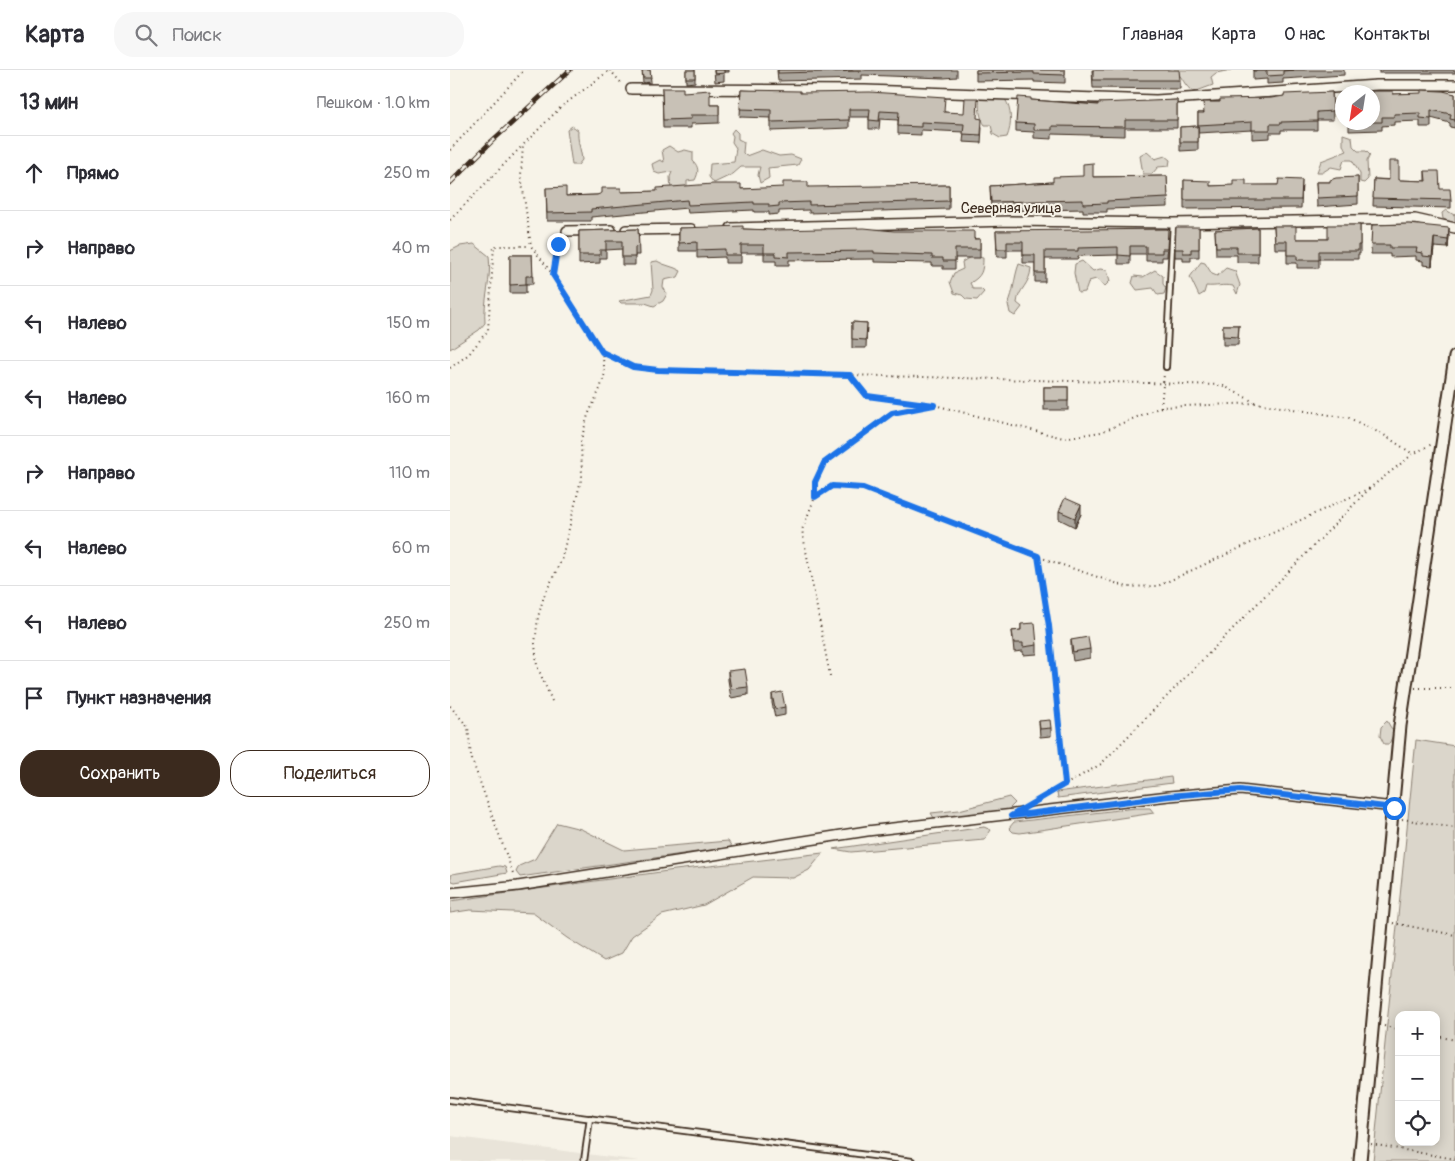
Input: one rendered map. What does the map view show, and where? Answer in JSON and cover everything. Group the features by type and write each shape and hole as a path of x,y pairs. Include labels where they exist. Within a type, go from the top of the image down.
{"street":[{"path":"631,89 865,90 1156,100 1378,85 1455,85"},
{"name":"Северная улица","path":"725,228 1011,221 1172,223 1415,219 1455,228"},
{"path":"567,232 705,228"},
{"path":"1360,1161 1406,688 1443,438 1453,390 1455,357"},
{"path":"450,893 518,886 867,831 1169,796 1240,790 1393,812"}],"lane":[{"path":"1166,367 1172,223"},
{"path":"450,1100 912,1161"},
{"path":"584,1161 590,1118"}],"path":[{"path":"450,150 524,70"},
{"path":"450,220 561,107 610,70 619,82 631,89"},
{"path":"523,145 521,174 531,246 553,275 602,352 604,373 581,440 582,476 561,561 544,596 534,644 537,666 552,701"},
{"path":"553,275 558,244 567,232"},
{"path":"450,368 469,354 488,330 494,246 531,246"},
{"path":"602,352 633,367 658,370 1162,385 1222,385 1256,403"},
{"path":"1161,407 1162,385 1166,367"},
{"path":"850,375 867,396 934,405 1063,438 1102,432 1161,407 1256,403 1350,418 1384,435 1413,454"},
{"path":"830,676 802,530 815,497 815,482 824,463 892,413 934,405"},
{"path":"1034,802 1101,764 1370,488 1413,454 1443,438"},
{"path":"815,497 832,486 863,488 1038,556 1127,587 1158,586 1370,488"},
{"path":"1038,556 1049,626 1065,784"},
{"path":"1406,688 1455,688"},
{"path":"450,706 468,727 471,757 518,886"},
{"path":"1393,812 1455,828"},
{"path":"1383,921 1455,935"},
{"path":"1373,1024 1395,1028"},
{"path":"1440,1037 1455,1040"},
{"path":"1362,1142 1455,1159"}],"shaded area":[{"path":"1174,70 1231,70 1216,73 1211,77 1213,85 1194,92"},
{"path":"980,98 1005,99 1009,108 1010,118 1010,128 1007,137 1000,138 993,134 991,125 985,125 980,112"},
{"path":"572,126 578,130 582,160 578,165 572,165 567,130"},
{"path":"734,129 738,133 738,139 744,142 743,153 746,156 762,150 779,156 791,155 801,159 798,165 768,168 769,178 760,183 758,175 760,167 741,167 733,174 714,183 709,177 710,164 734,162 736,148 732,142 733,136 731,133"},
{"path":"1343,134 1352,137 1353,146 1358,151 1366,151 1370,155 1367,161 1368,179 1364,183 1360,182 1360,174 1352,160 1344,160 1341,169 1331,167 1323,172 1317,172 1321,161 1347,151 1343,145"},
{"path":"669,146 678,152 685,150 693,152 693,161 698,172 695,180 687,181 687,188 671,191 670,177 672,172 659,174 654,172 652,164 660,160 664,162 662,150"},
{"path":"1147,152 1155,159 1165,156 1170,160 1169,166 1158,167 1152,174 1143,174 1140,156"},
{"path":"1446,210 1454,215 1455,213 1455,223 1443,219 1442,213"},
{"path":"474,244 489,256 490,265 485,323 479,330 450,349 450,251 460,246"},
{"path":"972,256 983,258 981,273 970,283 973,289 981,289 984,292 977,300 966,299 962,295 954,293 950,282 954,273 963,269 962,262"},
{"path":"657,261 681,271 678,277 664,280 663,287 667,294 663,301 654,306 645,303 621,303 619,301 651,295 653,290 651,262"},
{"path":"1082,261 1093,271 1107,270 1110,281 1105,286 1096,279 1089,281 1085,292 1078,293 1074,273 1075,264"},
{"path":"1201,262 1205,263 1212,274 1217,276 1226,268 1235,271 1240,285 1237,294 1233,286 1206,286 1204,293 1199,296 1190,277"},
{"path":"1019,264 1031,268 1029,279 1018,298 1017,303 1022,307 1015,316 1010,313 1008,304"},
{"path":"1155,270 1163,276 1163,284 1166,288 1164,294 1158,295 1153,288 1137,290 1132,283 1134,276 1143,277"},
{"path":"1387,721 1394,733 1389,744 1384,744 1380,736 1381,727"},
{"path":"1416,740 1455,746 1455,1161 1373,1161"},
{"path":"1171,777 1172,783 1058,798 1057,792"},
{"path":"1009,797 1015,803 1008,810 934,818 931,813 959,810"},
{"path":"1150,808 1154,813 1020,833 1013,832 1009,828 1014,822"},
{"path":"557,823 581,829 624,850 728,841 732,847 520,877 516,872 519,866 535,859"},
{"path":"984,827 991,830 984,840 851,852 833,849"},
{"path":"823,853 809,870 793,878 753,877 704,905 662,915 632,936 622,953 604,961 567,938 533,913 470,910 450,913 450,901 675,870"},
{"path":"499,866 505,867 507,873 455,882 450,880 452,874"},
{"path":"450,1136 640,1161 450,1161"}],"building":[{"path":"642,70 650,70 651,78 643,78"},
{"path":"686,70 695,70 695,78 686,78"},
{"path":"714,70 724,70 724,73 715,74"},
{"path":"778,70 862,70 862,71 778,73"},
{"path":"976,70 1065,70 1065,75 1034,74 1034,72 976,73"},
{"path":"1093,70 1179,70 1180,80 1093,80"},
{"path":"1253,70 1294,70 1283,71 1283,75 1267,76 1267,71"},
{"path":"662,88 683,88 683,92 710,90 710,105 719,105 719,115 691,115 691,119 663,120"},
{"path":"741,90 800,91 800,93 870,92 945,97 944,112 964,113 965,98 978,98 977,118 982,119 981,135 963,134 964,124 921,122 921,127 898,126 899,112 880,111 879,121 869,120 870,109 849,109 849,120 771,122 771,110 740,109"},
{"path":"1421,90 1443,91 1455,94 1455,120 1450,119 1451,114 1431,110 1431,119 1420,118 1420,113 1394,114 1394,117 1382,117 1382,122 1380,122 1380,91 1393,91 1393,94 1421,93"},
{"path":"1332,92 1333,111 1317,112 1317,121 1270,124 1270,130 1252,130 1252,122 1198,125 1198,113 1204,113 1203,102 1220,102 1220,99 1271,98 1284,96 1284,94"},
{"path":"1018,97 1031,98 1031,100 1098,105 1098,103 1177,100 1177,120 1125,120 1125,127 1052,126 1052,130 1034,130 1034,124 1016,123"},
{"path":"1198,126 1198,142 1180,142 1180,127"},
{"path":"1389,161 1399,161 1399,180 1426,181 1425,171 1439,171 1440,189 1450,189 1451,200 1373,198 1374,179 1389,180"},
{"path":"1093,163 1093,177 1167,176 1168,198 1083,204 1083,200 991,202 990,186 1053,182 1053,177 1083,176 1083,164"},
{"path":"1358,177 1358,196 1317,198 1316,182 1330,182 1330,180 1336,178"},
{"path":"1279,179 1302,180 1301,200 1184,200 1184,180 1210,181 1210,186 1233,185 1233,180 1246,180 1246,185 1278,185"},
{"path":"783,182 808,182 808,187 949,185 949,201 809,205 809,202 779,203 779,206 769,207 769,204 754,204 754,202 688,205 687,200 591,209 591,212 547,213 546,188 566,187 566,196 597,195 602,193 602,188 621,188 621,192 624,192 657,191 657,188 713,184 741,184 741,189 783,187"},
{"path":"1409,224 1449,228 1448,240 1434,238 1432,257 1423,256 1423,253 1416,252 1417,248 1390,248 1390,245 1371,245 1372,225"},
{"path":"1328,225 1360,225 1360,245 1358,245 1358,251 1319,251 1319,260 1297,260 1297,255 1287,255 1287,241 1275,241 1274,226 1296,226 1296,239 1328,239"},
{"path":"743,226 743,229 775,230 864,228 894,231 974,231 974,239 980,239 980,249 955,249 955,261 943,261 943,258 932,258 932,255 874,253 874,251 789,252 789,257 776,256 776,253 764,253 764,245 741,245 741,255 725,255 725,249 697,250 697,242 679,243 679,228"},
{"path":"1176,227 1199,227 1199,249 1191,249 1191,253 1183,253 1183,249 1175,249"},
{"path":"1258,228 1258,253 1237,253 1237,247 1216,247 1215,230"},
{"path":"638,229 639,246 635,247 635,257 622,257 622,241 606,241 606,250 600,250 600,255 579,255 579,231"},
{"path":"1168,229 1167,249 1162,249 1162,253 1146,253 1146,246 1130,246 1130,256 1118,255 1118,247 1078,248 1078,251 1045,251 1045,273 1035,273 1035,255 1023,255 1023,242 1007,242 1007,249 997,249 996,231"},
{"path":"510,255 532,255 533,276 526,276 526,284 510,285"},
{"path":"852,322 867,323 866,340 852,339"},
{"path":"1223,325 1239,325 1238,337 1223,336"},
{"path":"1044,387 1068,387 1068,401 1044,401"},
{"path":"1065,498 1081,505 1075,518 1059,511"},
{"path":"1035,623 1037,645 1023,647 1023,643 1014,643 1012,631 1021,630 1021,624"},
{"path":"1088,637 1090,649 1073,652 1071,640"},
{"path":"745,669 748,687 731,689 728,671"},
{"path":"782,692 785,707 775,709 772,694"},
{"path":"1050,720 1051,728 1040,729 1039,721"}],"railway":[{"path":"450,183 492,141 570,70"}],"route":[{"path":"558,244 553,275 559,288 602,352 633,367 658,370 850,375 867,396 934,405 892,413 824,463 815,482 815,497 832,486 863,488 1038,556 1049,626 1065,784 1011,816 1169,796 1240,790 1394,808"}]}
